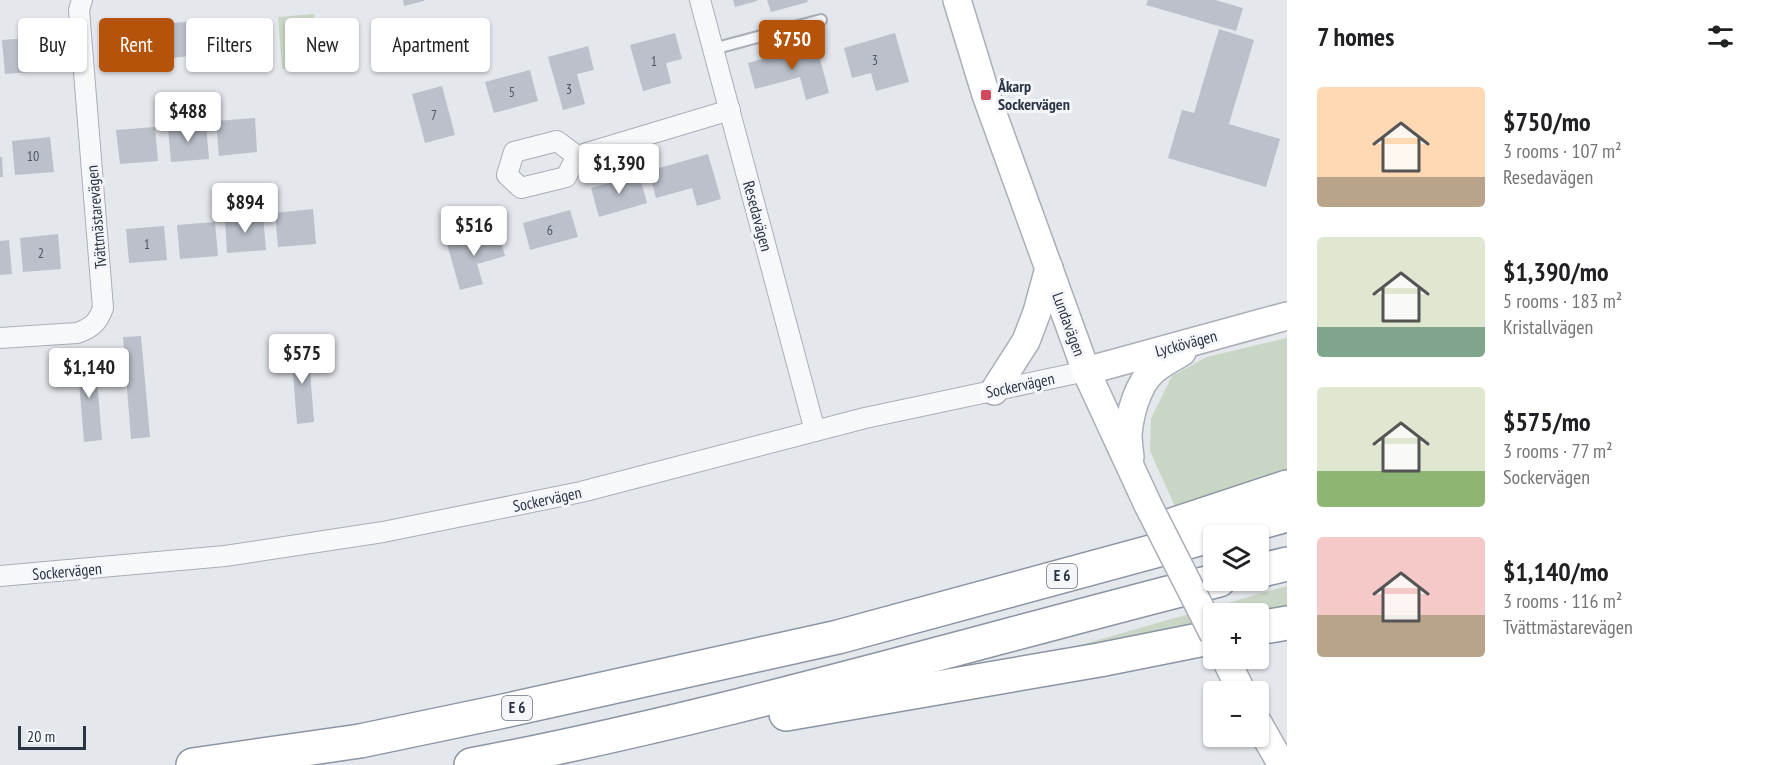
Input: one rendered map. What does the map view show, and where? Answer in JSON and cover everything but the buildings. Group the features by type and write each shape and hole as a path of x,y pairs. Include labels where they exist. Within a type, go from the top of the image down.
{"highway":[{"path":"838,637 1287,487"},
{"name":"E 6","path":"193,765 360,741 838,637 1287,515"},
{"path":"1269,568 1287,564"},
{"path":"471,765 621,734 860,675 1203,584"},
{"path":"1269,626 1287,623"},
{"path":"621,734 773,716 1099,660 1203,638"}],"main road":[{"name":"Lundavägen","path":"957,0 986,95 1086,371 1132,473 1203,614"},
{"path":"994,391 1026,341 1038,312 1049,268"},
{"name":"Lyckövägen","path":"1086,371 1287,316"},
{"path":"1132,473 1128,436 1130,421 1144,382 1153,370 1183,351 1222,333"},
{"path":"1269,742 1282,765"}],"street":[{"name":"Resedavägen","path":"700,0 815,431"},
{"name":"Tvättmästarevägen","path":"0,338 77,333 88,330 98,322 103,308 79,3"},
{"path":"578,156 730,110"},
{"name":"Sockervägen","path":"0,576 225,556 383,532 581,492 865,418 1086,371"}],"lane":[{"path":"713,49 820,20"}],"green space":[{"path":"314,14 314,18 285,18 285,69 282,69 278,17"},
{"path":"1287,338 1287,476 1178,513 1150,451 1151,418 1172,376 1207,357"},
{"path":"1287,586 1287,609 1269,612 1269,603 1228,603"},
{"path":"1203,610 1203,625 1028,660"}],"place":[{"name":"Åkarp Sockervägen","path":"986,95"}]}
